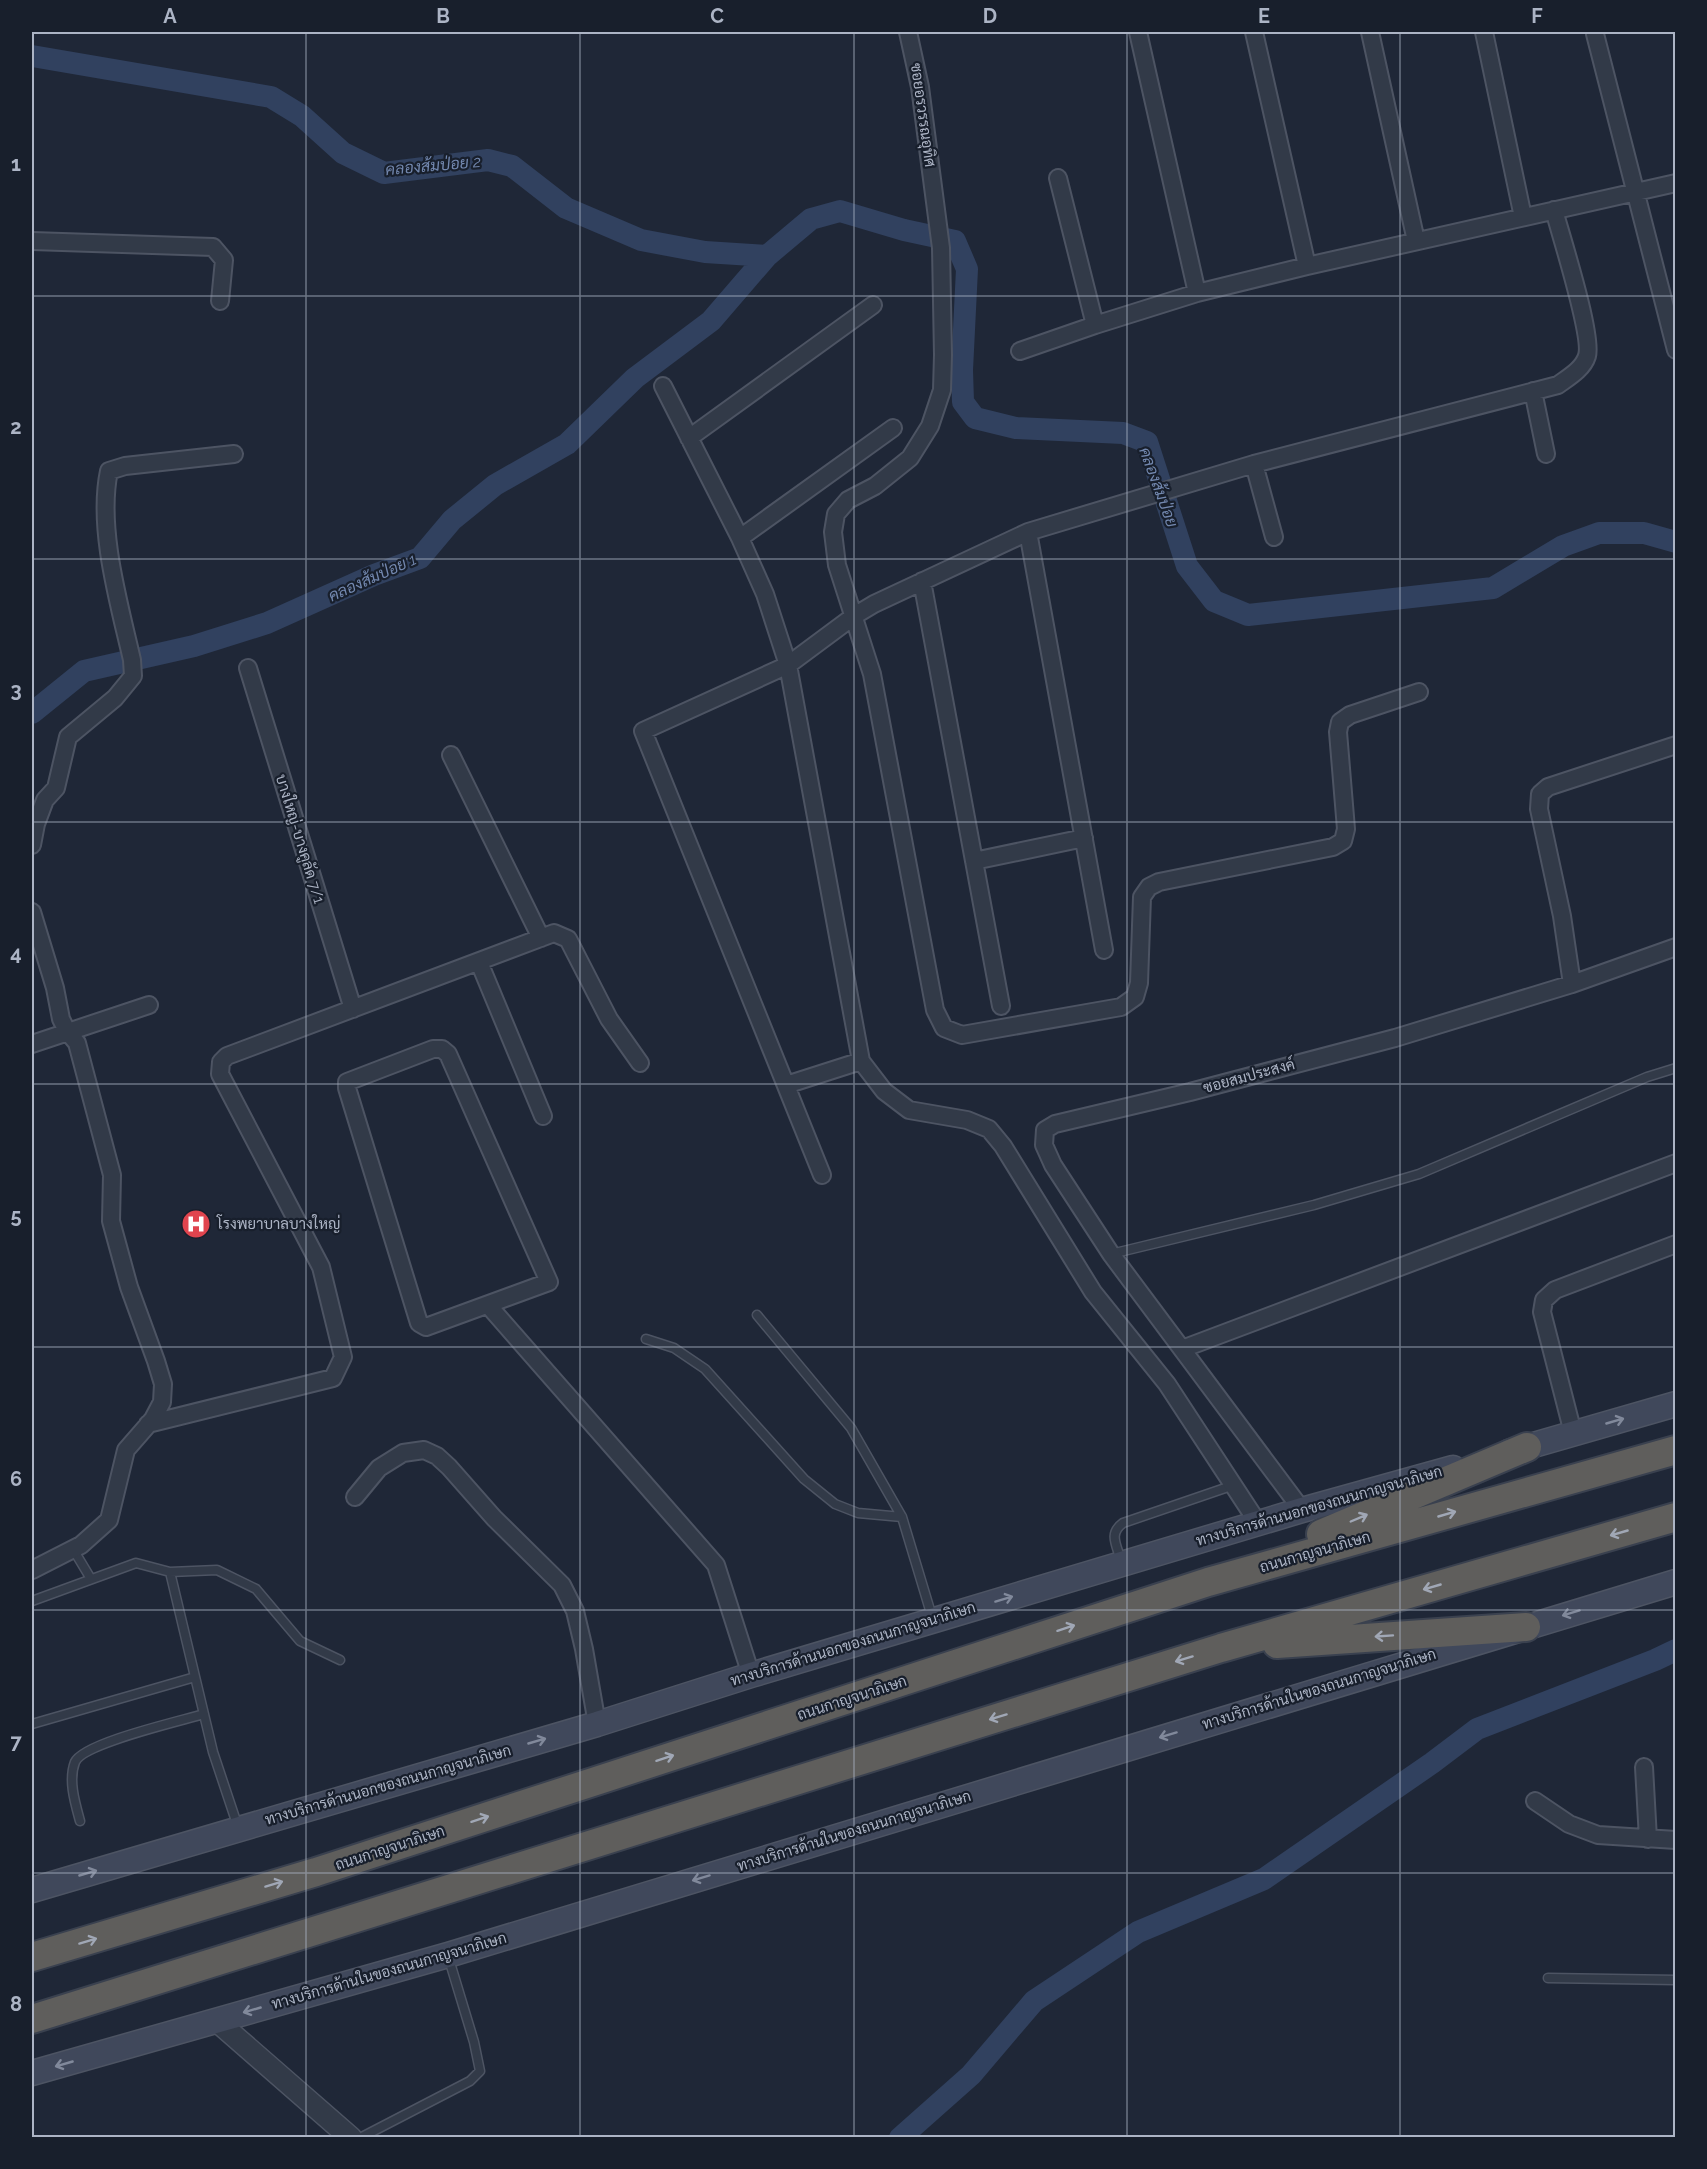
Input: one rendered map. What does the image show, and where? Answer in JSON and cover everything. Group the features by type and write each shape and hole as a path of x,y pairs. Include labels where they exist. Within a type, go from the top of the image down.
{"highway":[{"path":"1209,1582 1527,1447"},
{"name":"ถนนกาญจนาภิเษก","path":"32,1957 316,1872 1209,1582 1676,1449"},
{"path":"32,2019 1221,1648 1676,1517"},
{"path":"1221,1648 1526,1627"}],"main road":[{"name":"ทางบริการด้านนอกของถนนกาญจนาภิเษก","path":"32,1890 597,1724 750,1675 1258,1523 1676,1404"},
{"name":"ทางบริการด้านในของถนนกาญจนาภิเษก","path":"32,2073 448,1955 1676,1582"}],"street":[{"name":"ซอยอรวรรณอุทิศ","path":"854,616 837,565 833,532 836,514 848,500 875,486 910,458 930,426 942,390 941,248 920,87 908,32"},
{"path":"1138,32 1197,293"},
{"path":"1254,32 1307,266"},
{"path":"1370,32 1416,241"},
{"path":"1484,32 1523,217"},
{"path":"1595,34 1676,350"},
{"path":"1058,178 1095,325"},
{"path":"1020,351 1197,293 1676,183"},
{"path":"822,1175 643,731 788,665 854,616 922,580 1028,532 1254,464 1558,385 1576,373 1588,355 1587,332 1554,210"},
{"path":"32,241 213,247 224,260 220,301"},
{"path":"689,438 873,304"},
{"path":"663,386 740,538 765,594 788,665 861,1061 884,1092 909,1110 967,1120 989,1129 1003,1146 1093,1292 1167,1384 1258,1523"},
{"path":"1533,391 1546,454"},
{"path":"740,538 893,428"},
{"path":"32,845 36,824 45,800 56,788 68,737 116,698 133,676 132,660 110,553 105,490 109,471 124,466 234,454"},
{"path":"1254,464 1274,537"},
{"path":"1028,532 1104,950"},
{"path":"922,580 1001,1006"},
{"path":"854,616 874,685 935,1010 944,1028 962,1035 1121,1007 1135,997 1139,983 1142,897 1149,887 1159,882 1333,847 1343,841 1346,829 1338,732 1340,722 1350,715 1419,692"},
{"name":"บางใหญ่-บางคูลัด 7/1","path":"248,668 353,1009"},
{"path":"1676,745 1548,787 1540,794 1539,809 1562,916 1572,984 1676,947"},
{"path":"451,755 541,938"},
{"path":"974,861 1084,838"},
{"path":"32,912 55,988 61,1018 67,1032 77,1043 111,1168 111,1221 129,1287 163,1384 162,1402 148,1424 126,1450 109,1520 81,1545 32,1570"},
{"path":"148,1424 333,1378 343,1357 321,1267 220,1074 221,1062 227,1056 554,933 568,939 609,1019 640,1063"},
{"path":"478,962 543,1116"},
{"name":"ซอยสมประสงค์","path":"1302,1510 1111,1254 1053,1165 1044,1144 1045,1130 1055,1124 1201,1089 1395,1038 1572,984"},
{"path":"32,1044 149,1005"},
{"path":"433,1049 442,1049 448,1054 549,1282 488,1305 426,1327 419,1323 347,1088 347,1082 350,1080 433,1049"},
{"path":"786,1085 861,1061"},
{"path":"1182,1349 1676,1163"},
{"path":"1573,1433 1542,1312 1544,1300 1556,1290 1676,1244"},
{"path":"488,1305 716,1565 750,1675"},
{"path":"355,1497 379,1468 403,1453 424,1450 437,1456 494,1518 562,1585 575,1611 597,1724"},
{"path":"1644,1767 1648,1839"},
{"path":"1535,1801 1569,1824 1598,1835 1676,1840"},
{"path":"217,2020 351,2138"}],"lane":[{"path":"1111,1254 1314,1206 1419,1174 1647,1077 1676,1068"},
{"path":"757,1316 851,1428 902,1517 933,1620"},
{"path":"646,1339 674,1348 705,1369 804,1479 834,1504 858,1513 902,1517"},
{"path":"1122,1564 1114,1534 1116,1528 1123,1523 1234,1485"},
{"path":"73,1549 91,1579"},
{"path":"32,1601 136,1563 170,1572 217,1570 256,1589 300,1641 340,1660"},
{"path":"170,1572 213,1752 239,1829"},
{"path":"32,1724 195,1677"},
{"path":"80,1821 73,1791 72,1771 76,1759 118,1738 204,1714"},
{"path":"360,2138 470,2080 480,2071 474,2042 448,1955"},
{"path":"1548,1977 1676,1980"}],"waterway":[{"name":"คลองส้มป่อย 2","path":"32,56 271,97 302,116 343,153 384,173 488,160 512,166 566,208 641,240 705,252 767,256"},
{"name":"คลองส้มป่อย","path":"32,713 84,671 194,646 267,623 374,575 420,558 452,520 495,485 567,444 635,378 711,321 767,256 811,219 840,211 904,230 955,241 967,269 962,370 963,402 975,418 1016,428 1123,433 1147,442 1187,566 1214,601 1248,615 1493,588 1563,546 1599,533 1644,533 1676,542"},
{"path":"900,2138 971,2075 1034,2001 1138,1932 1264,1879 1432,1763 1477,1729 1676,1650"}],"place":[{"name":"โรงพยาบาลบางใหญ่","path":"196,1224"}],"water label":[{"name":"คลองส้มป่อย 1","path":"372,577"}]}
